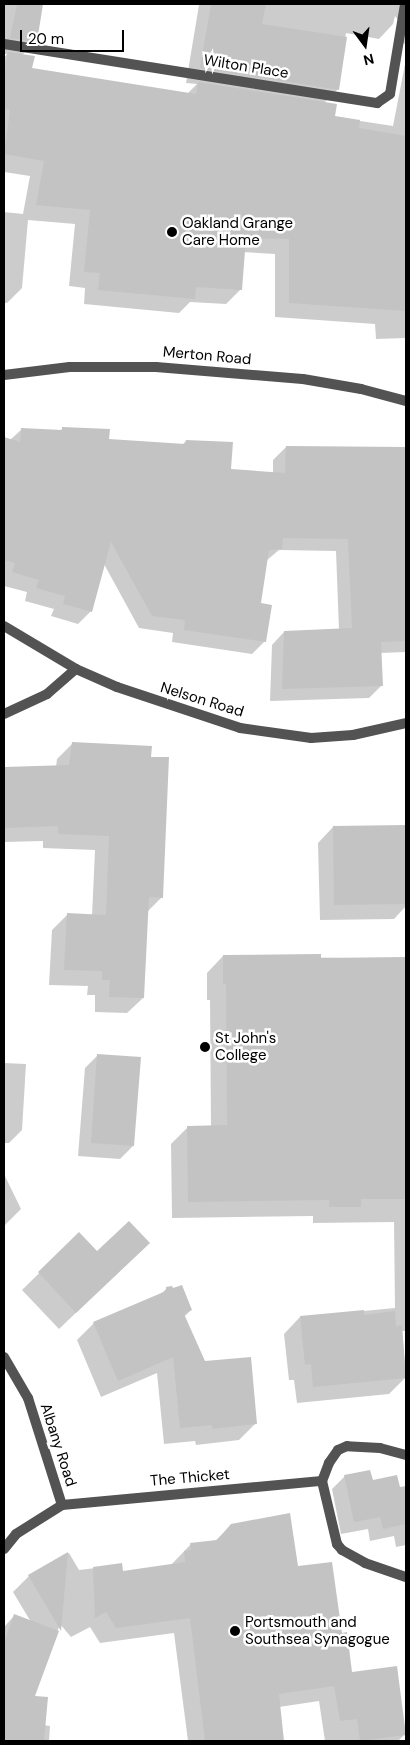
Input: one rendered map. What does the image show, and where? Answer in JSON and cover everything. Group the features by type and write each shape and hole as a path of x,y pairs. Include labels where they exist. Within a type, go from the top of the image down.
{"street":[{"name":"Wilton Place","path":"4,44 377,103 390,94 405,4"},
{"name":"Merton Road","path":"4,375 70,367 156,367 303,379 360,389 406,401"},
{"name":"Nelson Road","path":"4,626 76,669 117,687 160,703 240,728 311,738 354,735 406,723"},
{"path":"4,714 47,694 76,669"},
{"name":"Albany Road","path":"4,1357 28,1398 62,1505 16,1534 4,1549"},
{"path":"406,1455 380,1448 347,1446 338,1450 329,1463 322,1481 338,1544 342,1550 365,1562 406,1577"},
{"name":"The Thicket","path":"62,1505 322,1481"}],"building":[{"path":"17,4 43,4 37,42 10,38"},
{"path":"211,4 266,4 262,24 347,37 339,90 200,68"},
{"path":"8,52 35,56 32,68 196,94 198,82 337,104 335,116 360,120 359,128 406,136 406,311 289,303 289,239 246,238 242,290 196,287 195,299 98,290 100,273 84,272 90,210 36,205 44,161 4,154 10,110 4,109 4,74"},
{"path":"62,427 110,429 109,439 185,444 186,440 233,442 231,469 285,473 286,446 406,447 406,641 381,642 383,686 282,689 284,631 352,628 348,539 283,538 282,549 269,550 261,603 272,605 266,642 184,630 185,620 152,616 111,542 92,612 63,604 65,596 36,588 39,580 12,572 15,563 4,560 4,437 20,442 21,428 62,430"},
{"path":"72,742 152,746 151,757 169,757 163,898 149,897 144,998 109,997 110,980 102,980 102,971 64,970 67,913 106,915 109,836 58,834 58,826 4,828 4,767 69,765"},
{"path":"406,825 406,904 334,905 333,826"},
{"path":"321,954 321,958 406,957 406,1199 361,1199 361,1207 329,1207 329,1200 188,1202 187,1126 227,1125 226,984 223,984 223,955"},
{"path":"97,1054 141,1057 134,1146 91,1143"},
{"path":"129,1221 150,1243 76,1313 38,1272 79,1232 97,1251"},
{"path":"182,1285 192,1310 184,1314 205,1361 251,1357 257,1424 212,1429 212,1425 180,1428 173,1357 118,1381 93,1322 166,1291 166,1287 172,1286 173,1288"},
{"path":"364,1310 364,1315 395,1311 396,1326 402,1325 406,1378 313,1387 311,1364 305,1365 300,1316"},
{"path":"370,1470 373,1480 397,1475 400,1487 406,1486 406,1524 383,1529 380,1517 354,1522 344,1475"},
{"path":"290,1513 298,1566 332,1562 342,1633 347,1632 352,1672 397,1666 406,1735 360,1741 357,1719 340,1721 334,1686 279,1694 284,1741 205,1741 190,1618 116,1628 106,1612 95,1618 93,1567 122,1563 123,1571 185,1562 184,1551 191,1550 190,1543 217,1540 231,1524"},
{"path":"68,1552 61,1631 28,1575"},
{"path":"14,1614 59,1631 35,1696 48,1697 44,1741 4,1741 4,1643"}],"place":[{"name":"Oakland Grange Care Home","path":"172,232"},
{"name":"St John's College","path":"205,1047"},
{"name":"Portsmouth and Southsea Synagogue","path":"235,1631"}]}
